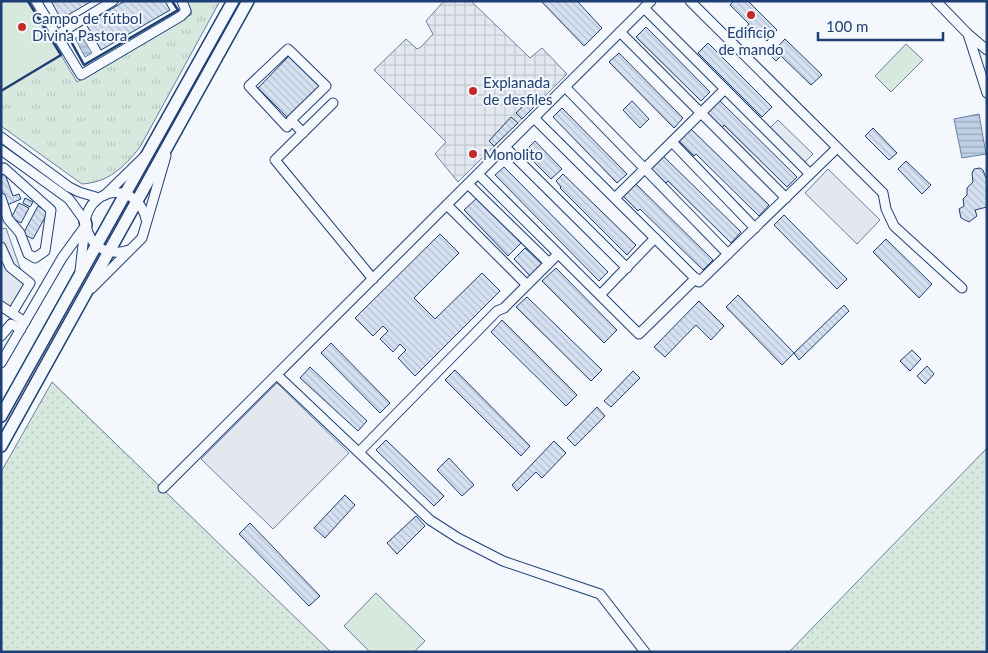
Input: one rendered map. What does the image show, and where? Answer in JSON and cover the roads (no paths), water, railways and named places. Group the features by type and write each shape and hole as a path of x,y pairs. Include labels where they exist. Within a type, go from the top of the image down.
{"main road":[{"path":"1,446 109,252 149,152 233,1"},
{"path":"1,416 96,246 168,147 248,1"}],"street":[{"path":"36,1 81,75 186,11 182,1"},
{"path":"57,35 113,1"},
{"path":"690,1 882,193 886,209 894,226 962,288"},
{"path":"936,1 968,34 987,50"},
{"path":"163,488 648,5 725,90 810,174"},
{"path":"620,32 786,198"},
{"path":"968,34 987,94"},
{"path":"288,49 326,86 291,120 287,127 249,86 288,49"},
{"path":"565,87 728,254"},
{"path":"615,198 725,90"},
{"path":"333,103 276,160 373,279"},
{"path":"534,118 700,282 837,148"},
{"path":"291,120 302,133"},
{"path":"672,142 755,228"},
{"path":"3,143 79,192 102,196 112,193 131,197 146,220"},
{"path":"3,143 69,199 86,223 87,233 96,246 109,252 120,253 130,250"},
{"path":"84,298 142,238 168,147"},
{"path":"505,147 626,268"},
{"path":"80,273 89,208 149,152"},
{"path":"1,170 4,168 51,210 45,251 35,258 28,254 20,234 8,219 1,198"},
{"path":"478,174 639,334 696,278"},
{"path":"468,184 549,263"},
{"path":"447,205 527,285"},
{"path":"1,363 62,258 86,223"},
{"path":"600,295 655,238"},
{"path":"1,247 10,267 30,283 12,313"},
{"path":"359,452 496,311 504,308 558,254"},
{"path":"1,306 12,313 23,326"},
{"path":"1,336 11,324 23,326"},
{"path":"1,407 25,372"},
{"path":"278,375 430,520 458,538 503,561 600,594 644,652"}],"water":[{"path":"79,37 80,39 83,38 92,53 85,57 75,38"},
{"path":"979,114 986,154 962,158 954,119"}],"place":[{"name":"Edificio de mando","path":"751,15"},
{"name":"Campo de fútbol Divina Pastora","path":"22,27"},
{"name":"Explanada de desfiles","path":"473,91"},
{"name":"Monolito","path":"473,154"}]}
